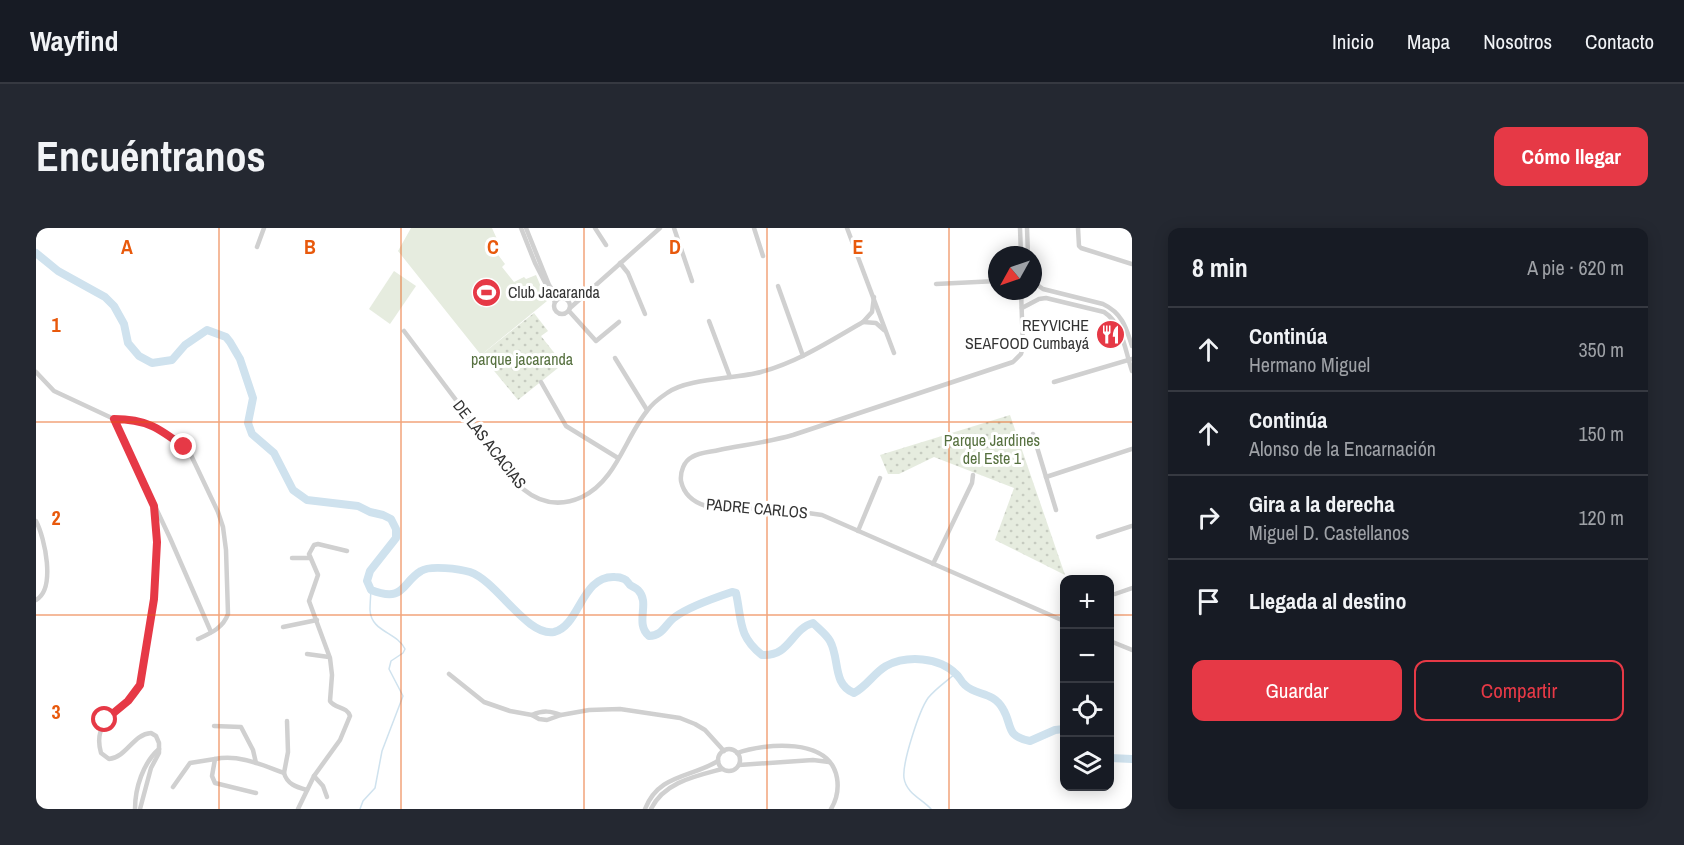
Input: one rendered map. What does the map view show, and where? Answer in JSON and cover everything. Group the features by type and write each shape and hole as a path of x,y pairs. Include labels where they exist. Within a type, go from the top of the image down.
{"street":[{"path":"257,247 262,228"},
{"path":"521,228 535,263 556,300"},
{"path":"526,228 556,300 554,306 557,312 564,314 660,228"},
{"path":"595,228 606,245"},
{"path":"674,228 693,281"},
{"path":"754,228 763,256"},
{"path":"848,228 894,353"},
{"path":"1020,228 1021,246"},
{"path":"1027,228 1028,246"},
{"path":"1078,228 1081,248 1132,263"},
{"path":"621,263 628,273 645,314"},
{"path":"936,284 988,281"},
{"path":"778,286 804,356"},
{"path":"1042,289 1111,308 1121,318 1132,346"},
{"path":"1055,300 1056,292"},
{"path":"556,300 563,297 568,300 585,295"},
{"path":"863,322 872,312 874,297"},
{"path":"1022,300 1022,308 1039,299 1055,300 1095,309 1110,316 1118,326 1132,371"},
{"path":"568,300 570,309 596,342 619,322"},
{"name":"PADRE CARLOS","path":"1022,308 1023,347 1021,354 1013,362 770,442 691,457 684,464 681,482 685,492 696,503 706,506 815,513 1060,619"},
{"path":"709,321 729,377"},
{"path":"863,322 876,323 885,331"},
{"name":"DE LAS ACACIAS","path":"404,331 523,489 533,497 548,502 562,503 581,497 598,487 647,410 675,388 759,373 785,365 863,322"},
{"path":"615,358 647,410"},
{"path":"1054,382 1130,360"},
{"path":"36,372 54,391 114,419 132,419 157,427 184,447 194,459 219,512 226,550 228,614 225,622 198,639"},
{"path":"542,382 566,426 618,458"},
{"path":"114,419 211,632"},
{"path":"1032,434 1056,510"},
{"path":"1046,477 1132,449"},
{"path":"933,564 972,483 973,475"},
{"path":"858,531 880,478"},
{"path":"138,809 159,749 156,736 151,733 145,734 119,756 109,759 101,753 99,741 105,720 128,701 140,685 154,599 157,542 154,506"},
{"path":"36,521 45,547 47,572 46,589 43,595 36,600"},
{"path":"1098,537 1132,526"},
{"path":"157,542 170,538"},
{"path":"298,809 314,776 340,740 350,716 345,709 334,706 330,701 332,675 329,657 309,601 318,575 310,558 312,547 318,544 347,551"},
{"path":"292,558 310,558"},
{"path":"1114,594 1132,588"},
{"path":"283,627 317,620"},
{"path":"1114,643 1132,650"},
{"path":"307,654 329,657"},
{"path":"449,674 484,702 510,711 532,715 538,719 547,720 589,710 620,709 680,718 705,730 724,751"},
{"path":"532,715 542,711 561,715"},
{"path":"284,773 288,752 287,721"},
{"path":"214,726 241,727 253,750 256,763"},
{"path":"645,809 649,799 663,784 718,761 724,751 731,750 737,753 755,748 790,745 819,753 836,772 838,787 831,809"},
{"path":"737,753 739,765"},
{"path":"173,787 190,763 230,757 284,773 290,783 307,790"},
{"path":"215,759 212,776 215,783 256,793"},
{"path":"718,761 722,768 729,771 739,765 813,760 829,762"},
{"path":"651,809 663,792 674,785 722,768"},
{"path":"314,776 323,786 327,797"}],"green space":[{"name":"Club Jacaranda","path":"411,228 492,228 501,248 496,252 505,264 502,267 514,282 536,275 547,301 481,355 398,251"},
{"path":"394,271 416,286 390,324 369,309"},
{"name":"parque jacaranda","path":"534,313 548,331 541,336 563,364 518,400 481,355"},
{"name":"Parque Jardines del Este 1","path":"1010,415 1065,575 995,540 1014,488 934,457 899,474 888,474 880,455"}],"waterway":[{"path":"36,253 58,271 105,297 114,306 124,324 128,343 139,356 152,363 172,360 185,345 207,330 226,337 240,359 253,398 248,423 252,434 274,453 293,490 307,500 358,506 391,519 396,529 396,538 370,571 367,581 371,590 396,593 425,569 445,568 470,572 491,586 533,626 554,632 563,628 570,621 595,584 604,579 619,577 626,580 642,595 643,625 649,636 661,632 672,620 687,610 732,592 736,593 745,634 754,648 762,655 779,652 800,631 813,623 830,641 842,684 854,693 882,669 894,662 913,659 932,661 949,668 969,688 999,703 1011,730 1022,739 1030,741 1060,729"},
{"path":"360,809 363,801 375,788 382,751 403,696 389,669 391,661 405,649 401,643 379,628 371,617 371,585"},
{"path":"931,809 908,788 904,771 908,750 924,705 928,698 956,673"},
{"path":"1114,758 1132,759"}],"place":[{"name":"Club Jacaranda","path":"487,292"},
{"name":"REYVICHE SEAFOOD Cumbayá","path":"1110,334"}],"route":[{"path":"105,720 128,701 140,685 154,599 157,542 154,506 114,419 132,419 150,424 184,447"}]}
